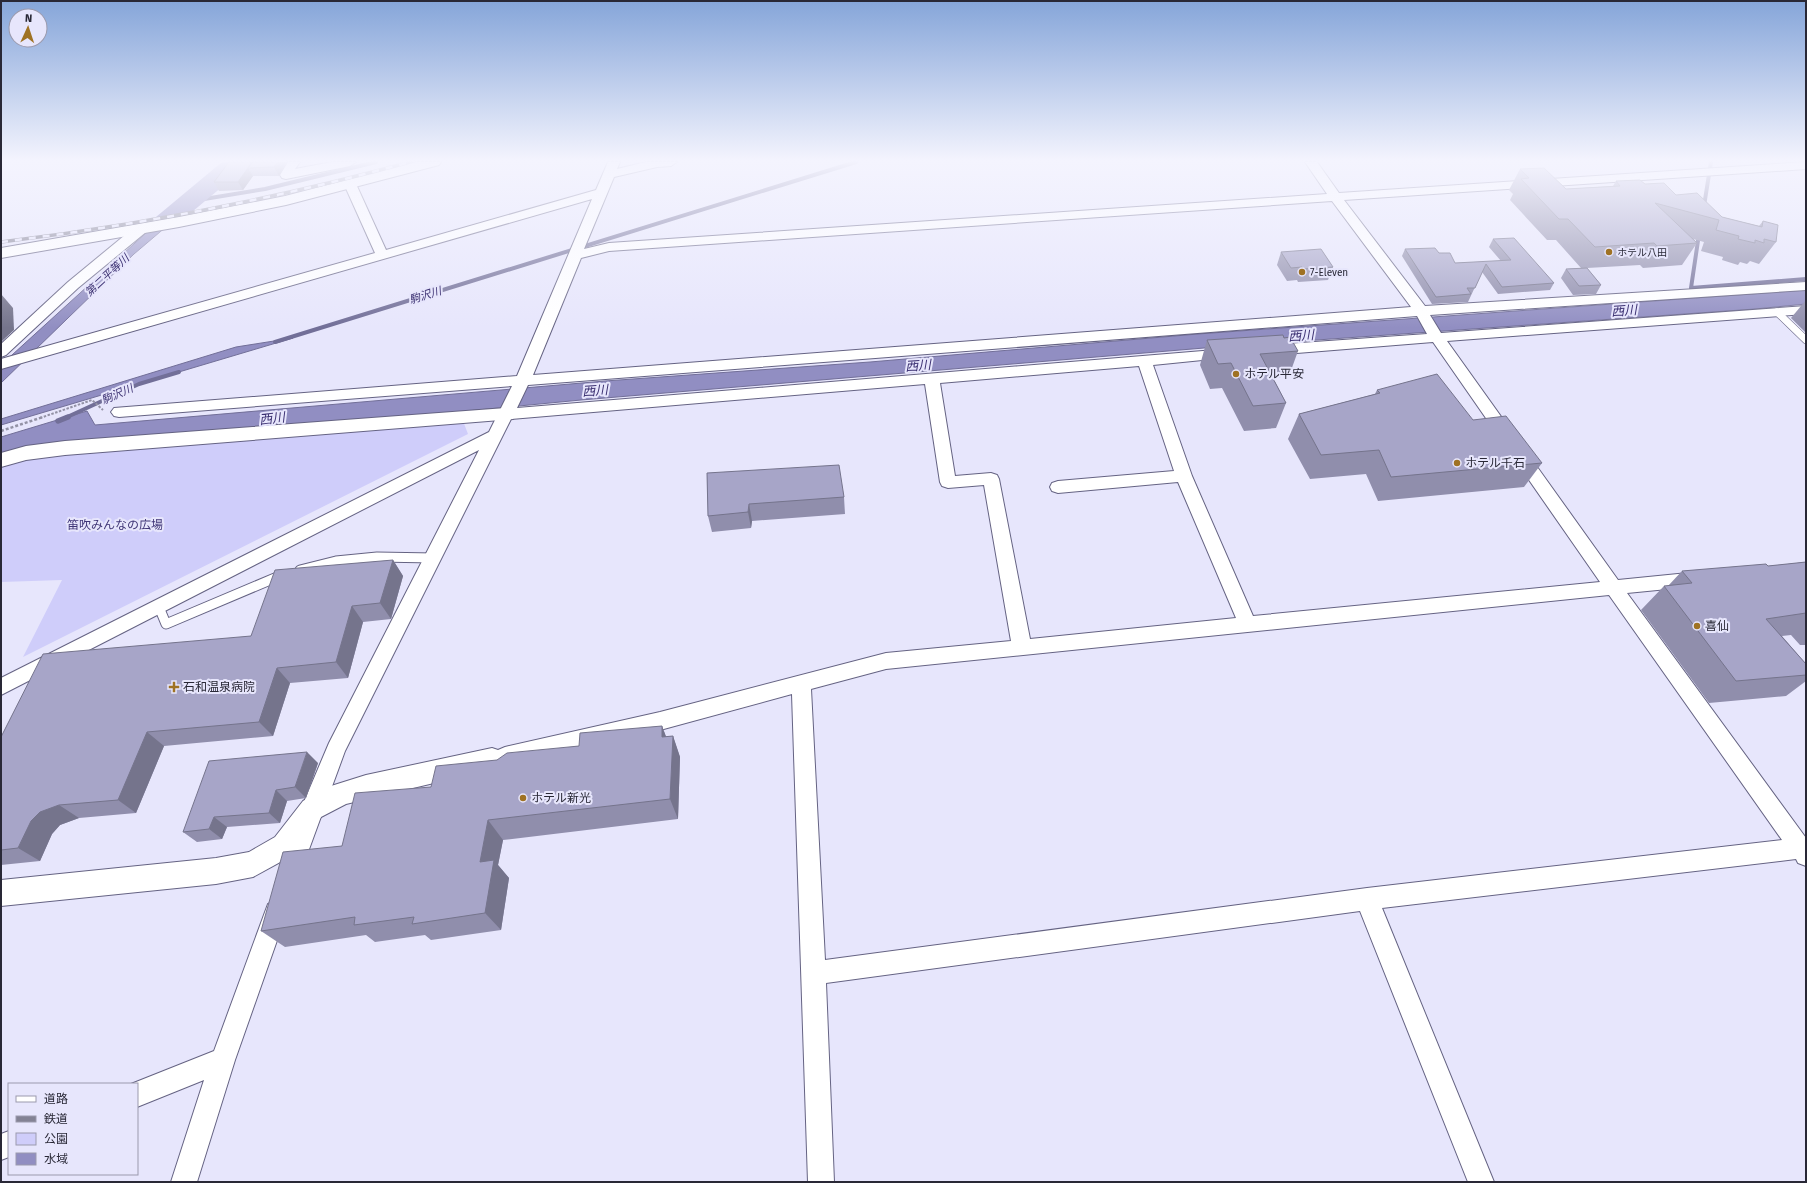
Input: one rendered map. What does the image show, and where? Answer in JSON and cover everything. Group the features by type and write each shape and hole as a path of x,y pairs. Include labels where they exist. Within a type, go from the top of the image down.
{"street":[{"path":"1,253 143,229 201,217"},
{"path":"365,217 382,254"},
{"path":"1,364 513,217"},
{"path":"184,1182 223,1060 312,809 336,749 521,384 590,217"},
{"path":"577,250 609,246 1036,217"},
{"path":"814,973 1366,899 1804,851 1613,587 1437,337 1423,314 1350,217"},
{"path":"1,352 72,285 143,229"},
{"path":"119,412 521,384 674,367 1806,286"},
{"path":"1255,352 1806,310"},
{"path":"1,460 26,453 65,448 1239,353"},
{"path":"1144,360 1184,476 1248,626"},
{"path":"932,379 948,482 991,479 1022,648"},
{"path":"1,687 494,436"},
{"path":"1058,487 1184,476"},
{"path":"1,893 216,870 253,864 284,846 312,809 340,794 660,721 886,661 1248,626 1613,587 1713,578"},
{"path":"801,683 814,973 821,1182"},
{"path":"1366,899 1481,1182"},
{"path":"138,1094 223,1060"}],"lane":[{"path":"1777,312 1806,340"},
{"path":"160,607 166,624 287,572 336,561 377,557 434,558"}],"path":[{"path":"1,431 92,400 101,408"}],"green space":[{"name":"笛吹みんなの広場","path":"463,421 468,434 23,657 62,580 1,582 1,467 38,457"}],"water":[{"path":"163,217 177,217 134,254 1,383 1,365"},
{"path":"1806,290 1806,304 1755,309 1204,348 581,400 1,456 1,437 87,411 95,425 605,381 870,362 1198,334"},
{"path":"293,338 1,425 1,419 236,347"}],"building":[{"path":"1557,217 1670,217 1697,243 1657,246 1654,243 1595,247 1568,219 1559,219"},
{"path":"1708,217 1723,217 1762,227 1763,221 1778,225 1776,242 1764,239 1764,243 1755,240 1755,243 1738,239 1739,236 1716,230 1719,220"},
{"path":"1514,238 1554,283 1502,287 1486,264 1475,288 1467,288 1471,294 1436,297 1405,249 1435,248 1439,253 1450,253 1455,263 1511,260 1493,239"},
{"path":"1321,249 1333,267 1303,269 1302,267 1291,268 1281,252"},
{"path":"1587,268 1601,285 1579,286 1566,269"},
{"path":"1283,335 1284,338 1290,337 1298,351 1260,354 1286,403 1253,406 1231,363 1218,364 1207,340"},
{"path":"1437,374 1473,420 1506,416 1542,463 1391,477 1379,450 1321,455 1299,414 1380,393 1377,390"},
{"path":"839,465 844,497 749,504 748,512 708,516 707,473"},
{"path":"393,560 380,603 352,606 336,662 277,668 259,722 147,732 118,800 59,805 40,812 31,821 18,848 1,850 1,737 43,654 251,636 275,570"},
{"path":"1806,562 1806,613 1766,619 1806,664 1806,675 1736,681 1664,586 1692,583 1682,571 1766,564 1768,566"},
{"path":"662,726 662,737 673,736 670,799 488,820 480,862 494,860 485,913 412,924 414,917 354,925 355,917 261,931 283,852 342,846 355,793 431,787 436,766 497,760 507,753 579,746 580,733"},
{"path":"307,752 295,787 276,790 269,813 214,817 209,829 183,832 209,761"}],"waterway":[{"name":"第二平等川","path":"165,222 171,217"},
{"name":"駒沢川","path":"275,342 678,217"},
{"name":"西川","path":"1699,234 1691,288 1806,279"},
{"name":"駒沢川","path":"65,418 139,384 179,372"},
{"name":"駒沢川","path":"58,421 68,417"}],"railway":[{"path":"1,242 104,228 165,217"}],"place":[{"name":"ホテル八田","path":"1609,252"},
{"name":"7-Eleven","path":"1302,272"},
{"name":"ホテル平安","path":"1236,374"},
{"name":"ホテル千石","path":"1457,463"},
{"name":"喜仙","path":"1697,626"},
{"name":"石和温泉病院","path":"174,687"},
{"name":"ホテル新光","path":"523,798"}]}
